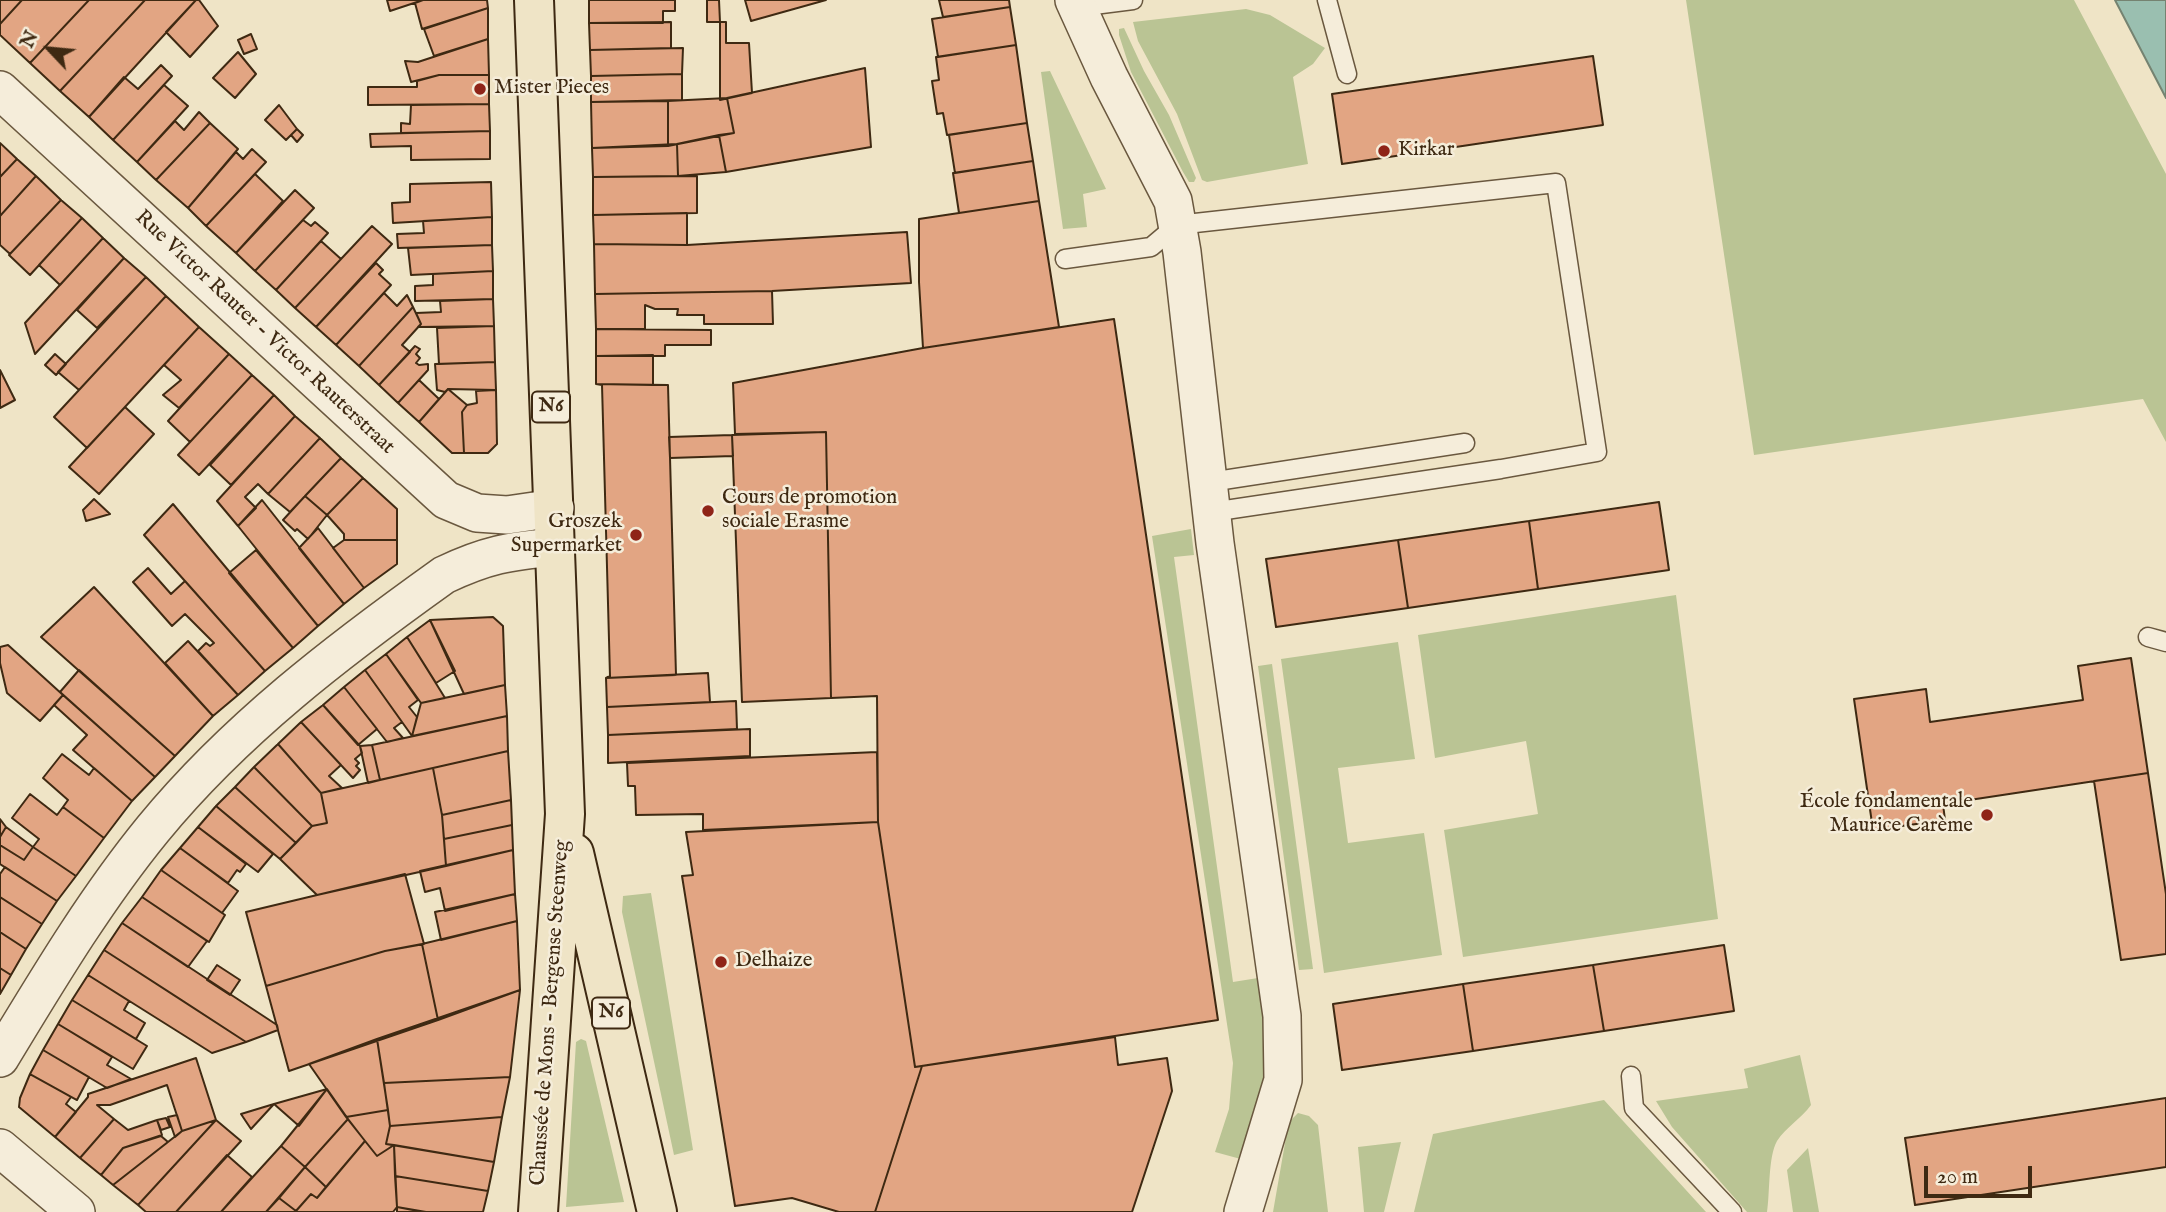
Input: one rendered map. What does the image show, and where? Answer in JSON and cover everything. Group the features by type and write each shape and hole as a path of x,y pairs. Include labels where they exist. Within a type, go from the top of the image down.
{"main road":[{"name":"Chaussée de Mons - Bergense Steenweg","path":"534,0 565,814 538,1212"},
{"name":"Chaussée de Mons - Bergense Steenweg","path":"565,814 657,1212"}],"street":[{"path":"1076,3 1109,77 1173,201 1177,225 1282,1016 1283,1080 1243,1212"},
{"name":"Rue Victor Rauter - Victor Rauterstraat","path":"0,90 446,500 477,513 507,515 555,509"},
{"path":"0,1058 72,939 153,829 205,771 260,716 444,575 475,560 509,551 555,547"},
{"path":"0,1148 76,1212"}],"lane":[{"path":"1076,3 1133,0"},
{"path":"1327,0 1347,74"},
{"path":"1065,259 1151,247 1177,225 1556,183 1597,452 1488,471 1211,497"},
{"path":"1211,497 1465,443"},
{"path":"2148,636 2166,642"},
{"path":"1631,1076 1634,1108 1732,1212"}],"shaded area":[{"path":"1686,0 2074,0 2166,174 2166,442 2143,399 1754,455"},
{"path":"2115,0 2166,0 2166,98"},
{"path":"1246,9 1270,15 1325,48 1313,64 1293,77 1308,164 1207,182 1202,180 1177,114 1138,41 1133,22"},
{"path":"1124,28 1169,115 1196,178 1194,182 1189,182 1183,172 1131,72 1119,35 1119,29"},
{"path":"1050,71 1106,189 1083,194 1087,227 1063,229 1041,72"},
{"path":"1191,529 1194,555 1174,557 1233,982 1258,978 1266,1023 1266,1074 1248,1161 1215,1152 1229,1109 1233,1063 1152,536"},
{"path":"1676,595 1718,919 1463,957 1444,830 1538,814 1526,741 1435,758 1418,635"},
{"path":"1398,642 1415,759 1338,768 1348,843 1424,833 1442,955 1324,973 1281,659"},
{"path":"1272,664 1313,969 1299,970 1258,666"},
{"path":"651,893 693,1150 674,1155 622,912 623,896"},
{"path":"581,1039 586,1041 624,1202 566,1207 576,1042"},
{"path":"1800,1055 1811,1105 1781,1136 1774,1148 1767,1212 1747,1212 1672,1127 1656,1101 1748,1088 1744,1069"},
{"path":"1604,1100 1706,1212 1414,1212 1433,1134"},
{"path":"1298,1113 1309,1116 1318,1125 1328,1212 1273,1212 1288,1126"},
{"path":"1401,1142 1384,1212 1364,1212 1358,1147"},
{"path":"1808,1148 1819,1212 1793,1212 1787,1170"}],"building":[{"path":"0,0 22,0 0,24"},
{"path":"22,0 89,0 30,63 0,35 0,24"},
{"path":"89,0 145,0 60,91 30,63"},
{"path":"145,0 196,0 89,117 60,91"},
{"path":"199,0 218,26 190,57 166,32"},
{"path":"387,0 423,0 390,11"},
{"path":"423,0 487,0 488,8 422,29 415,3"},
{"path":"589,0 675,0 675,11 663,11 663,23 589,23"},
{"path":"707,0 719,0 720,22 707,22"},
{"path":"745,0 826,0 751,21"},
{"path":"939,0 1009,0 1010,7 943,17"},
{"path":"1010,7 1016,45 938,57 932,19"},
{"path":"488,8 488,39 434,56 424,29"},
{"path":"671,22 671,48 590,50 589,23"},
{"path":"720,22 726,22 726,43 749,43 752,93 720,100"},
{"path":"251,34 257,49 244,54 238,40"},
{"path":"488,39 489,75 439,75 411,82 405,61 418,62"},
{"path":"1016,45 1027,123 947,135 943,113 937,114 932,81 939,80 936,57"},
{"path":"683,48 682,74 591,76 590,50"},
{"path":"238,52 256,74 235,98 213,78"},
{"path":"1593,56 1603,125 1342,164 1332,94"},
{"path":"161,65 172,76 113,140 89,117 124,77 138,89"},
{"path":"865,68 871,147 726,172 719,135 734,133 727,98"},
{"path":"682,74 682,100 591,102 591,76"},
{"path":"439,75 489,75 489,104 368,105 368,87 417,87 417,81"},
{"path":"164,85 188,106 137,162 113,140"},
{"path":"727,98 734,133 668,146 668,101"},
{"path":"668,101 668,146 592,148 591,102"},
{"path":"489,104 490,131 401,133 401,123 410,124 411,105"},
{"path":"279,105 297,129 286,140 265,120"},
{"path":"199,112 210,123 156,180 137,162 175,121 184,130"},
{"path":"210,123 238,149 188,208 156,180"},
{"path":"1027,123 1033,161 955,173 949,135"},
{"path":"297,129 303,135 297,142 291,135"},
{"path":"490,131 490,159 411,160 411,146 371,147 370,134"},
{"path":"719,135 726,172 678,176 677,144"},
{"path":"0,143 17,159 0,177"},
{"path":"677,144 678,176 593,177 592,148"},
{"path":"252,149 266,162 206,226 188,208 236,152 243,159"},
{"path":"17,159 36,176 0,216 0,177"},
{"path":"1033,161 1039,201 959,213 953,173"},
{"path":"255,174 283,201 236,253 206,226"},
{"path":"36,176 61,200 10,254 0,245 0,216"},
{"path":"697,176 697,213 593,215 593,177"},
{"path":"491,182 492,217 393,223 392,203 410,202 410,184"},
{"path":"295,190 314,208 255,271 236,253"},
{"path":"61,200 82,218 30,275 9,255"},
{"path":"1039,201 1059,327 923,348 919,219"},
{"path":"687,213 687,245 594,244 593,215"},
{"path":"492,217 492,245 398,248 397,234 424,233 423,221"},
{"path":"82,218 103,238 60,285 39,265"},
{"path":"303,220 311,226 315,222 328,233 276,290 255,271"},
{"path":"372,226 392,244 316,327 295,308"},
{"path":"907,232 911,283 772,291 595,294 594,244 687,245"},
{"path":"103,238 124,258 35,354 25,323"},
{"path":"321,241 341,259 295,308 276,290"},
{"path":"492,245 493,271 411,275 408,248"},
{"path":"124,258 146,277 97,328 77,310"},
{"path":"376,263 383,270 379,274 391,285 336,345 316,327"},
{"path":"493,271 493,299 415,301 415,286 433,285 433,274"},
{"path":"146,277 166,296 79,390 58,372"},
{"path":"772,291 773,324 704,324 704,315 677,315 678,309 655,309 645,305 645,329 596,329 595,294"},
{"path":"384,293 397,306 407,295 413,307 359,366 336,345"},
{"path":"166,296 199,327 87,448 54,417"},
{"path":"493,299 494,326 418,327 421,324 416,313 441,312 440,301"},
{"path":"413,307 421,324 402,345 410,352 379,385 359,366"},
{"path":"1114,319 1218,1020 915,1067 878,822 877,696 831,698 826,432 735,434 733,383 923,348"},
{"path":"494,326 495,362 439,364 437,328"},
{"path":"199,327 229,354 179,408 163,395 181,380 164,365"},
{"path":"596,329 711,330 711,345 665,345 665,356 596,356"},
{"path":"415,346 420,349 416,354 420,358 416,363 428,364 428,370 398,403 379,385"},
{"path":"55,354 66,364 56,375 45,365"},
{"path":"229,354 252,375 190,442 168,421"},
{"path":"653,355 653,385 596,384 596,356"},
{"path":"495,362 496,390 437,390 435,364"},
{"path":"0,370 15,400 0,408"},
{"path":"252,375 274,395 199,475 178,455"},
{"path":"419,380 439,399 419,422 398,403"},
{"path":"596,384 668,385 676,675 606,678 610,676 602,385"},
{"path":"448,389 467,405 462,412 464,453 452,453 419,422"},
{"path":"496,390 497,444 488,453 464,453 462,412 467,405 477,403 476,391"},
{"path":"274,395 295,416 231,485 210,465"},
{"path":"125,407 154,434 99,494 69,467"},
{"path":"295,416 320,438 268,494 258,484 245,497 256,508 238,526 217,501"},
{"path":"826,432 831,698 742,702 732,435"},
{"path":"732,435 733,456 670,458 669,437"},
{"path":"320,438 341,458 290,512 268,494"},
{"path":"341,458 363,478 327,515 305,496"},
{"path":"363,478 397,509 397,540 344,540 344,534 327,515"},
{"path":"305,496 327,515 308,539 283,520"},
{"path":"94,499 110,514 86,521 83,510"},
{"path":"262,500 344,604 318,626 238,526"},
{"path":"1659,502 1669,570 1538,589 1529,521"},
{"path":"173,504 293,648 265,671 144,535"},
{"path":"1529,521 1538,589 1408,608 1398,540"},
{"path":"318,528 364,588 344,604 299,548"},
{"path":"344,540 397,540 397,564 364,588 333,548"},
{"path":"1398,540 1408,608 1276,627 1266,559"},
{"path":"256,550 318,626 293,648 229,573"},
{"path":"148,568 171,594 185,581 265,671 238,695 198,651 206,643 210,646 214,643 185,614 172,626 133,582"},
{"path":"94,587 213,716 175,756 41,637"},
{"path":"493,617 503,626 505,685 464,694 430,620"},
{"path":"430,620 455,671 436,683 407,637"},
{"path":"407,637 445,698 421,703 386,654"},
{"path":"188,641 238,695 213,716 165,663"},
{"path":"8,645 63,695 40,721 7,693 0,663 0,647"},
{"path":"386,654 418,700 409,707 417,717 412,736 365,670"},
{"path":"2131,658 2148,773 1943,804 1945,820 1873,830 1854,699 1926,689 1930,722 2083,700 2078,666"},
{"path":"79,670 175,756 155,777 60,692"},
{"path":"365,670 402,722 394,728 403,738 387,742 344,687"},
{"path":"708,673 710,702 607,707 606,678"},
{"path":"505,685 507,716 412,736 421,703"},
{"path":"344,687 377,729 358,745 323,705"},
{"path":"63,695 155,777 132,801 73,750 87,735 54,705"},
{"path":"736,701 737,729 608,735 607,707"},
{"path":"323,705 360,746 362,753 355,759 360,770 353,778 301,722"},
{"path":"507,716 508,751 380,780 372,745"},
{"path":"301,722 341,765 329,776 342,788 321,793 278,744"},
{"path":"750,729 750,756 608,763 608,735"},
{"path":"278,744 321,793 327,823 312,826 254,767"},
{"path":"372,745 380,780 368,783 360,746"},
{"path":"508,751 511,800 442,815 433,768"},
{"path":"877,752 878,822 703,830 703,814 636,815 635,786 628,786 627,763"},
{"path":"62,754 89,775 94,768 132,801 104,838 63,807 68,800 43,778"},
{"path":"254,767 312,826 296,843 235,787"},
{"path":"433,768 442,815 446,866 317,895 280,859 312,826 327,823 321,793"},
{"path":"2148,773 2166,894 2166,954 2121,960 2094,781"},
{"path":"235,787 296,843 280,859 216,806"},
{"path":"30,794 57,815 63,807 104,838 76,876 33,847 39,839 12,818"},
{"path":"511,800 512,825 444,839 442,815"},
{"path":"216,806 273,854 258,872 198,827"},
{"path":"0,819 6,827 0,837"},
{"path":"878,822 915,1067 922,1066 875,1212 839,1212 792,1198 735,1206 682,876 693,875 686,832"},
{"path":"512,825 513,850 446,866 444,839"},
{"path":"6,827 33,847 24,860 0,845 0,837"},
{"path":"198,827 246,864 240,872 237,870 228,883 180,848"},
{"path":"0,845 24,860 33,847 76,876 57,901 0,864"},
{"path":"180,848 238,891 222,913 161,870"},
{"path":"513,850 515,894 445,911 440,888 425,892 420,871"},
{"path":"5,867 57,901 42,924 0,897 0,874"},
{"path":"161,870 225,915 209,942 142,897"},
{"path":"405,874 424,944 385,951 266,986 246,912"},
{"path":"515,894 517,921 441,940 435,912"},
{"path":"0,897 42,924 26,949 0,932"},
{"path":"142,897 207,941 188,967 122,923"},
{"path":"517,921 520,990 438,1020 422,944"},
{"path":"122,923 277,1025 278,1030 246,1042 104,950"},
{"path":"0,932 26,949 11,975 0,968"},
{"path":"422,944 438,1020 289,1071 266,986 385,951"},
{"path":"1724,945 1734,1011 1604,1031 1593,965"},
{"path":"104,950 246,1042 212,1053 88,975"},
{"path":"217,965 240,980 230,995 207,980"},
{"path":"1593,965 1604,1031 1473,1051 1463,984"},
{"path":"0,968 11,975 0,994"},
{"path":"88,975 129,1001 124,1010 145,1023 136,1039 72,1000"},
{"path":"1463,984 1473,1051 1342,1070 1333,1004"},
{"path":"520,990 510,1077 384,1083 377,1039"},
{"path":"72,1000 147,1046 133,1069 58,1024"},
{"path":"58,1024 112,1057 107,1065 131,1079 107,1088 43,1050"},
{"path":"1115,1037 1118,1065 1167,1058 1172,1091 1132,1212 875,1212 922,1066"},
{"path":"377,1039 388,1110 346,1117 309,1064"},
{"path":"43,1050 89,1077 77,1100 30,1074"},
{"path":"196,1058 216,1120 182,1131 167,1085 110,1105 97,1105 114,1119 80,1158 55,1137 88,1094"},
{"path":"30,1074 71,1097 66,1104 76,1112 55,1137 19,1107"},
{"path":"510,1077 502,1117 390,1126 384,1083"},
{"path":"327,1089 299,1126 274,1104"},
{"path":"327,1089 348,1119 305,1167 281,1146"},
{"path":"2166,1098 2166,1167 1915,1205 1905,1138"},
{"path":"274,1104 251,1129 241,1114"},
{"path":"388,1110 390,1126 386,1144 394,1145 377,1156 346,1117"},
{"path":"177,1115 182,1131 175,1137 168,1117"},
{"path":"502,1117 494,1162 386,1144 390,1126"},
{"path":"166,1118 170,1127 161,1130 157,1120"},
{"path":"114,1119 128,1130 157,1120 162,1135 123,1148 101,1175 80,1158"},
{"path":"348,1119 365,1141 326,1187 305,1167"},
{"path":"216,1120 138,1205 113,1185 182,1131"},
{"path":"216,1120 241,1141 176,1212 146,1212 138,1205"},
{"path":"161,1136 168,1142 113,1185 101,1175 123,1148"},
{"path":"365,1141 377,1156 394,1145 397,1207 393,1212 295,1212 311,1194 317,1198"},
{"path":"394,1145 494,1162 488,1191 395,1176"},
{"path":"281,1146 305,1167 266,1212 221,1212"},
{"path":"227,1155 252,1177 221,1212 176,1212"},
{"path":"305,1167 326,1187 317,1198 311,1194 296,1211 279,1198"},
{"path":"395,1176 488,1191 483,1212 426,1212 397,1207"},
{"path":"279,1198 296,1211 266,1212"},
{"path":"397,1207 413,1210 426,1212 397,1212"}],"place":[{"name":"Mister Pieces","path":"480,89"},
{"name":"Kirkar","path":"1384,151"},
{"name":"Cours de promotion sociale Erasme","path":"708,511"},
{"name":"Groszek Supermarket","path":"636,535"},
{"name":"École fondamentale Maurice Carème","path":"1987,815"},
{"name":"Delhaize","path":"721,962"}]}
